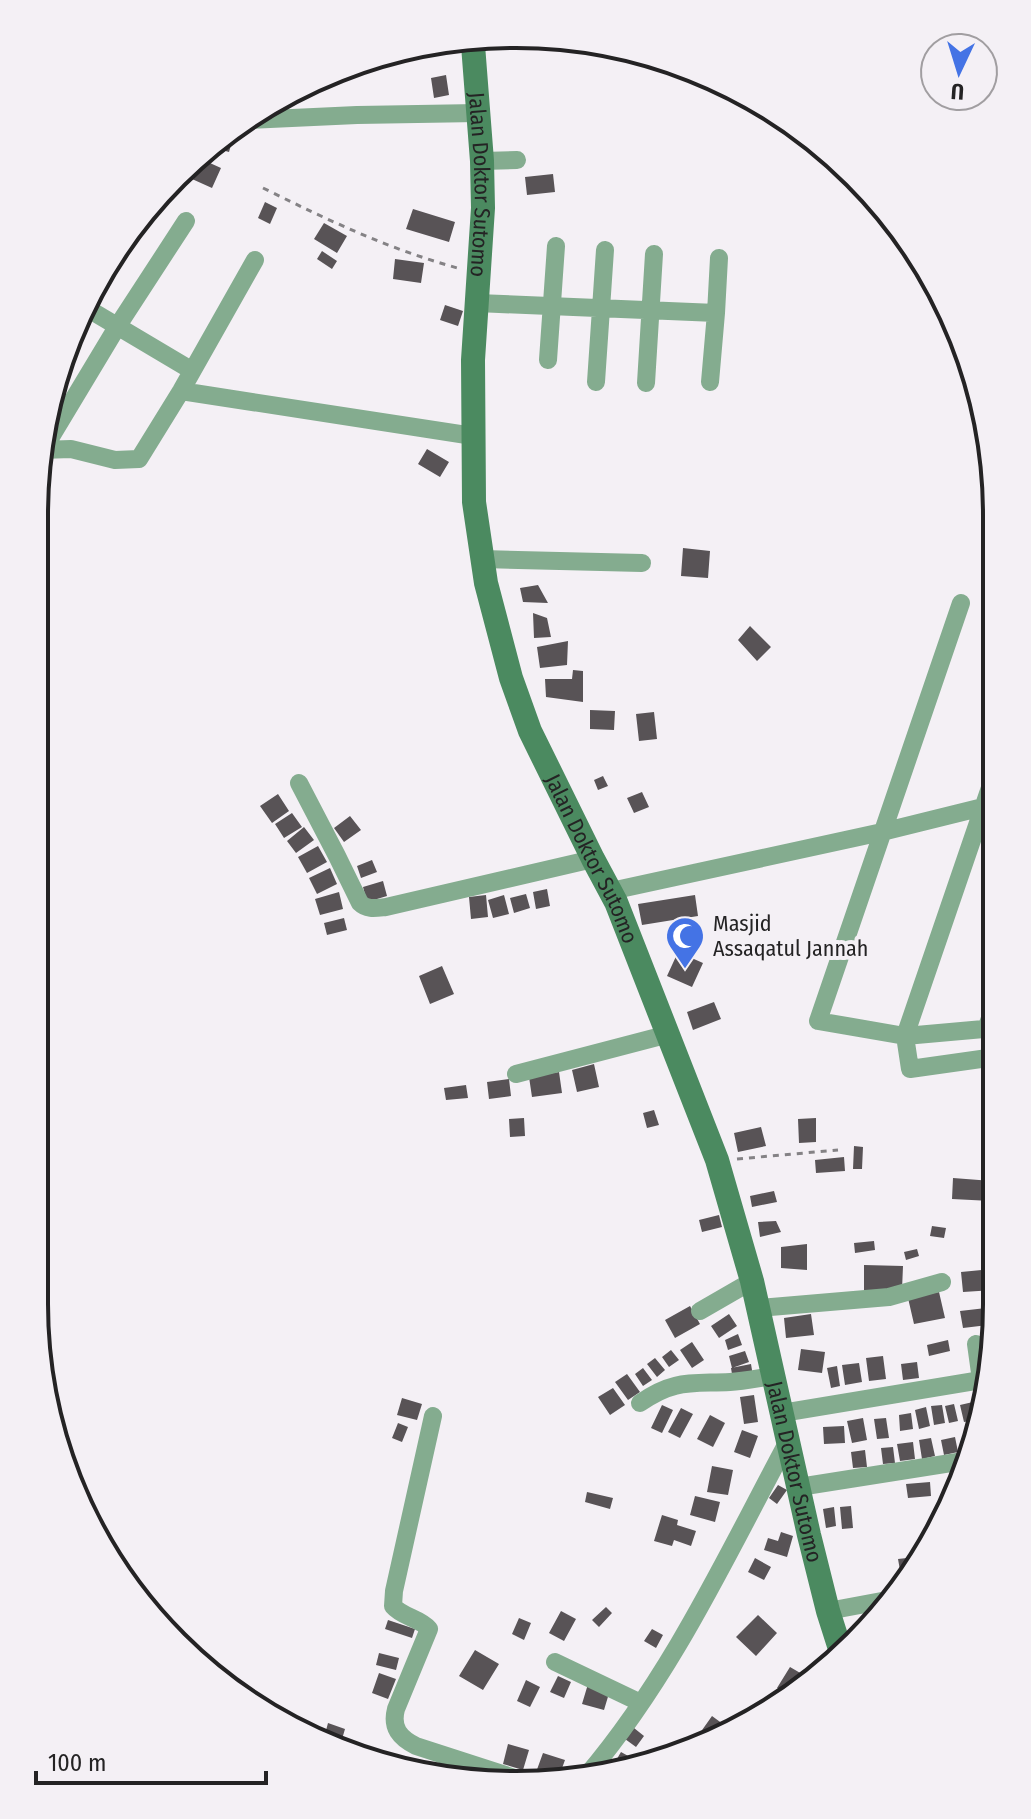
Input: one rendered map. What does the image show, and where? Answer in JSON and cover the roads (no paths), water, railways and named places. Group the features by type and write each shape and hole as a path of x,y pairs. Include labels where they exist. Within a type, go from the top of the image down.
{"street":[{"name":"Jalan Doktor Sutomo","path":"473,50 483,208 473,360 474,502 497,629 530,731 611,891 717,1160 752,1281 787,1443 838,1642"},
{"path":"269,119 478,113"},
{"path":"482,161 517,160"},
{"path":"57,426 186,221"},
{"path":"548,360 556,246"},
{"path":"596,382 605,250"},
{"path":"646,383 654,254"},
{"path":"710,382 719,258"},
{"path":"53,450 71,449 115,460 139,459 255,260"},
{"path":"477,303 716,313"},
{"path":"94,313 191,370"},
{"path":"181,391 473,436"},
{"path":"482,559 642,563"},
{"path":"961,603 818,1021 905,1036 983,1030"},
{"path":"299,783 360,903 371,909 593,859"},
{"path":"611,891 983,807"},
{"path":"983,807 905,1036 910,1069 983,1059"},
{"path":"516,1074 669,1034"},
{"path":"700,1311 752,1281"},
{"path":"758,1308 889,1297 942,1282"},
{"path":"976,1344 979,1364"},
{"path":"640,1403 670,1386 773,1376"},
{"path":"782,1413 975,1389"},
{"path":"433,1416 393,1606 429,1629 396,1709 395,1727 404,1740 416,1746 491,1770"},
{"path":"597,1764 641,1703 702,1605 787,1443"},
{"path":"799,1487 955,1462"},
{"path":"828,1611 875,1602"},
{"path":"555,1662 641,1703"}],"place":[{"name":"Masjid Assaqatul Jannah","path":"685,970"}]}
